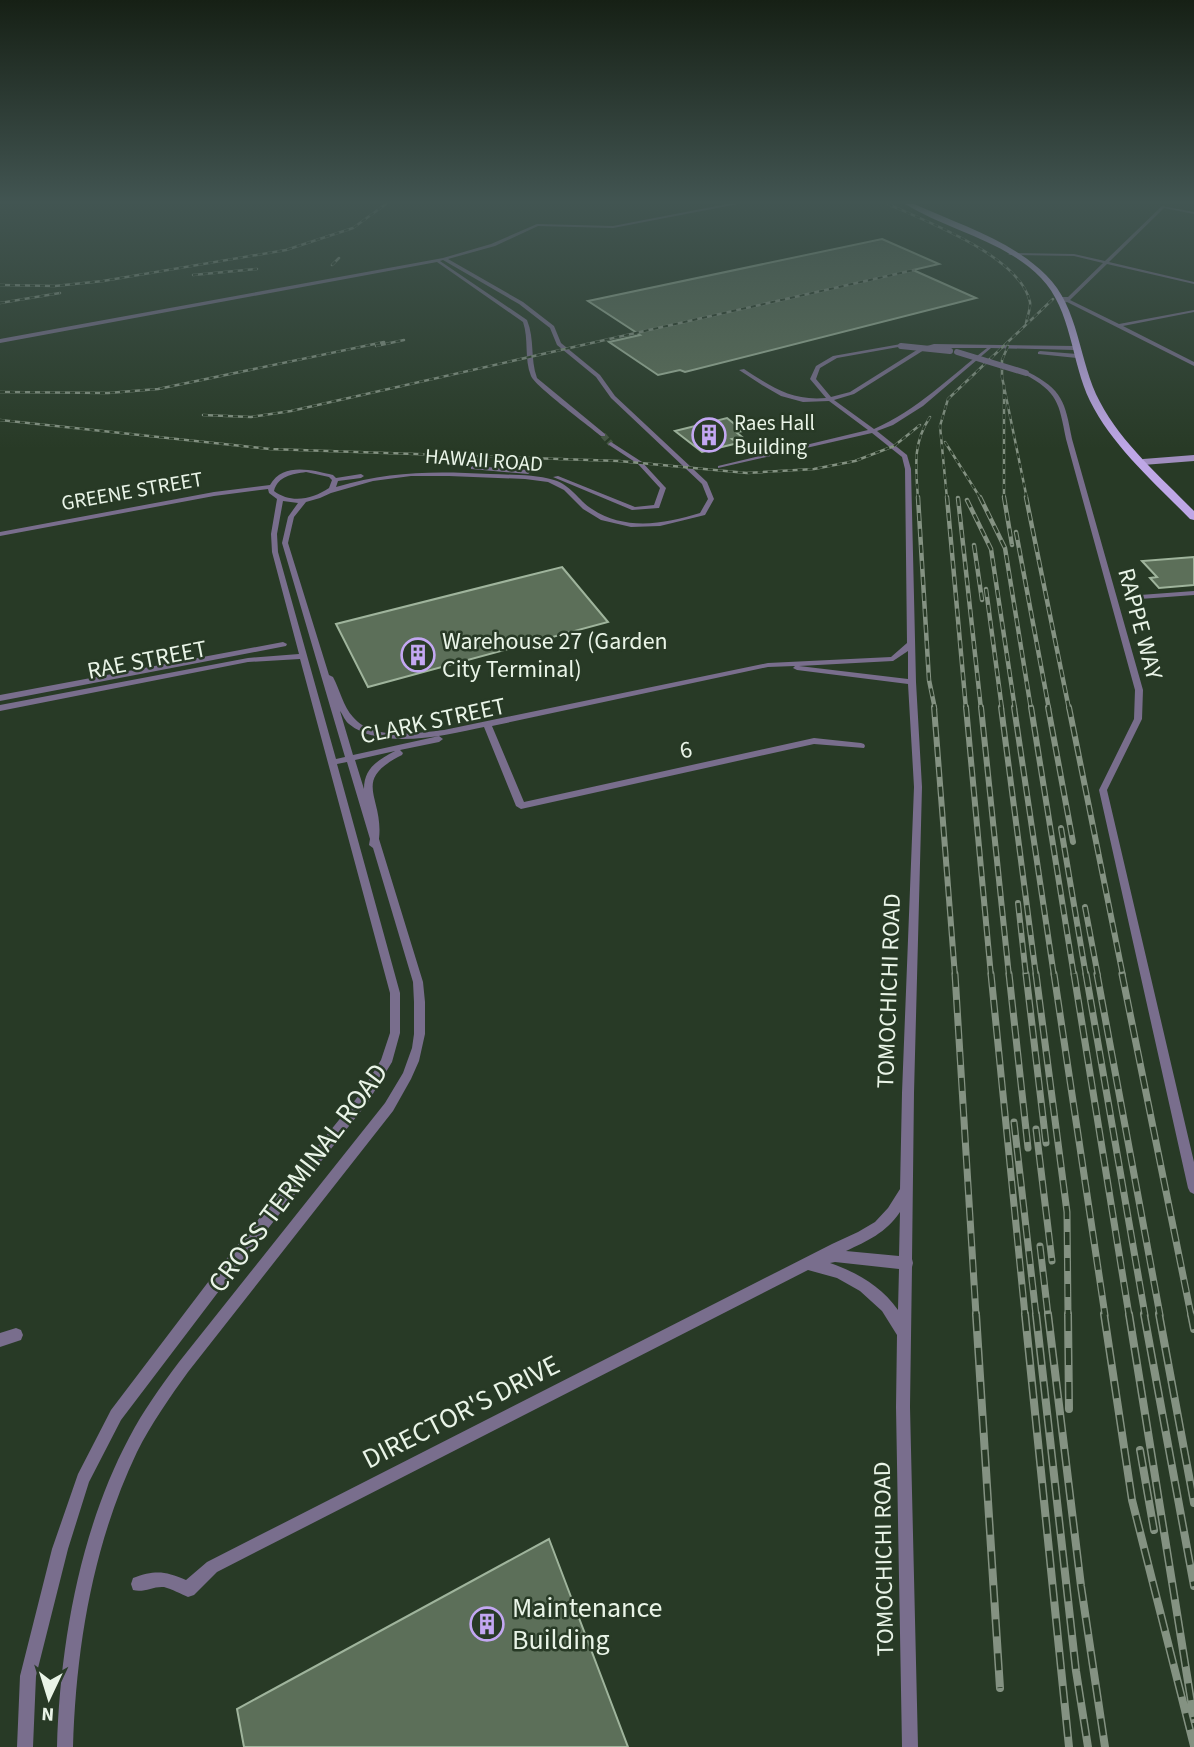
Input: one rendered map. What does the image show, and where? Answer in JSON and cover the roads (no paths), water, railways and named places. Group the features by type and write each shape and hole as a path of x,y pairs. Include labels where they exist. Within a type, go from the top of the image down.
{"main road":[{"path":"1050,286 1061,299 1076,352 1096,404 1143,462 1194,517"}],"street":[{"path":"0,341 299,286"},
{"path":"473,286 525,321 530,332 531,371 536,379 603,435"},
{"name":"HAWAII ROAD","path":"304,500 371,477 412,472 530,478 559,484 601,518 629,525 657,526 704,513 711,499 705,483 612,397 598,376 559,344 552,327 521,303 490,286"},
{"path":"1077,286 1061,299 1194,364"},
{"path":"1107,328 1194,311"},
{"path":"742,370 785,398 806,401 830,399 852,393 922,349 941,345 1076,352"},
{"path":"941,345 1076,352"},
{"name":"RAPPE WAY","path":"830,399 813,379 818,367 835,357 901,346 953,351 1026,373 1051,386 1061,398 1069,439 1139,690 1139,719 1103,790 1194,1188"},
{"path":"720,467 873,431 920,408 989,349"},
{"name":"TOMOCHICHI ROAD","path":"830,399 896,448 907,462 912,682 918,787 903,1407 910,1747"},
{"name":"HAWAII ROAD","path":"334,480 409,467 507,469 556,476 634,509 657,506 663,488 640,463 611,444"},
{"path":"1143,462 1194,458"},
{"path":"304,500 280,498 270,487 278,478 296,471 316,470 334,480 330,491"},
{"name":"GREENE STREET","path":"0,534 214,494 270,487"},
{"name":"CROSS TERMINAL ROAD","path":"25,1747 28,1676 60,1549 83,1479 116,1415 220,1278 364,1098 386,1062 395,1033 395,993 275,552 274,534 280,498"},
{"name":"CROSS TERMINAL ROAD","path":"65,1747 64,1702 78,1622 101,1526 133,1446 173,1381 389,1107 417,1057 423,1025 418,982 374,845 285,544 291,517 304,500"},
{"path":"1140,597 1194,593"},
{"name":"RAE STREET","path":"0,698 283,644"},
{"name":"CLARK STREET","path":"334,762 768,665 893,659 911,644"},
{"name":"RAE STREET","path":"0,708 248,660 303,656"},
{"name":"CLARK STREET","path":"318,656 350,721 369,731 384,734 444,733 488,726 764,670 812,669 912,682"},
{"name":"6","path":"488,726 521,806 814,741 861,746"},
{"path":"374,845 378,831 367,792 368,775 376,764 431,740"},
{"path":"808,1263 877,1230 889,1221 908,1188"},
{"path":"808,1263 835,1256 907,1263"},
{"path":"808,1263 839,1270 862,1282 882,1298 905,1337"},
{"name":"DIRECTOR'S DRIVE","path":"139,1584 157,1578 171,1579 188,1589 212,1567 808,1263"},
{"path":"0,1340 16,1335"}],"tunnel":[{"path":"603,435 611,444"}],"railway":[{"path":"29,286 60,286"},
{"path":"203,415 251,417 291,411 845,286"},
{"path":"1023,286 1030,302 1026,323"},
{"path":"0,303 60,293"},
{"path":"947,499 940,426 948,399 1053,299"},
{"path":"376,346 404,340"},
{"path":"0,392 108,393 158,389 384,342"},
{"path":"1004,387 1002,360 1008,346"},
{"path":"1004,387 1027,499"},
{"path":"1004,387 1004,497"},
{"path":"918,499 918,447 930,417"},
{"path":"0,420 270,449 619,461 747,473 814,469 855,461 894,446 920,425"},
{"path":"945,442 981,499"},
{"path":"918,497 929,680 935,709"},
{"path":"947,497 966,709"},
{"path":"1004,497 1012,545"},
{"path":"1026,497 1069,709"},
{"path":"958,498 981,709"},
{"path":"981,499 1005,548 1031,709"},
{"path":"967,500 991,549 1015,709"},
{"path":"1016,532 1049,709"},
{"path":"974,545 982,600"},
{"path":"986,589 1002,709"},
{"path":"934,707 955,976"},
{"path":"966,707 991,976"},
{"path":"981,707 1009,976"},
{"path":"1001,707 1036,976"},
{"path":"1014,707 1054,976"},
{"path":"1031,707 1074,976"},
{"path":"1048,707 1073,842"},
{"path":"1069,707 1123,976"},
{"path":"1061,828 1086,976"},
{"path":"1018,903 1026,976"},
{"path":"1085,907 1098,976"},
{"path":"955,974 976,1315"},
{"path":"991,974 1025,1315"},
{"path":"1009,974 1028,1148"},
{"path":"1026,974 1046,1143"},
{"path":"1036,974 1067,1212 1068,1315"},
{"path":"1054,974 1105,1315"},
{"path":"1074,974 1129,1315"},
{"path":"1086,974 1145,1315"},
{"path":"1097,974 1160,1315"},
{"path":"1122,974 1191,1315"},
{"path":"1014,1122 1036,1315"},
{"path":"1036,1129 1052,1261"},
{"path":"1040,1246 1048,1315"},
{"path":"976,1314 1000,1688"},
{"path":"1025,1314 1069,1747"},
{"path":"1036,1314 1076,1671 1088,1747"},
{"path":"1048,1314 1081,1586 1105,1747"},
{"path":"1068,1314 1069,1409"},
{"path":"1104,1314 1132,1500 1194,1746"},
{"path":"1129,1314 1194,1719"},
{"path":"1144,1314 1194,1586"},
{"path":"1159,1314 1194,1503"},
{"path":"1191,1314 1194,1329"},
{"path":"1140,1450 1154,1530"}],"place":[{"name":"Raes Hall Building","path":"709,435"},
{"name":"Warehouse 27 (Garden City Terminal)","path":"418,655"},
{"name":"Maintenance Building","path":"487,1624"}]}
